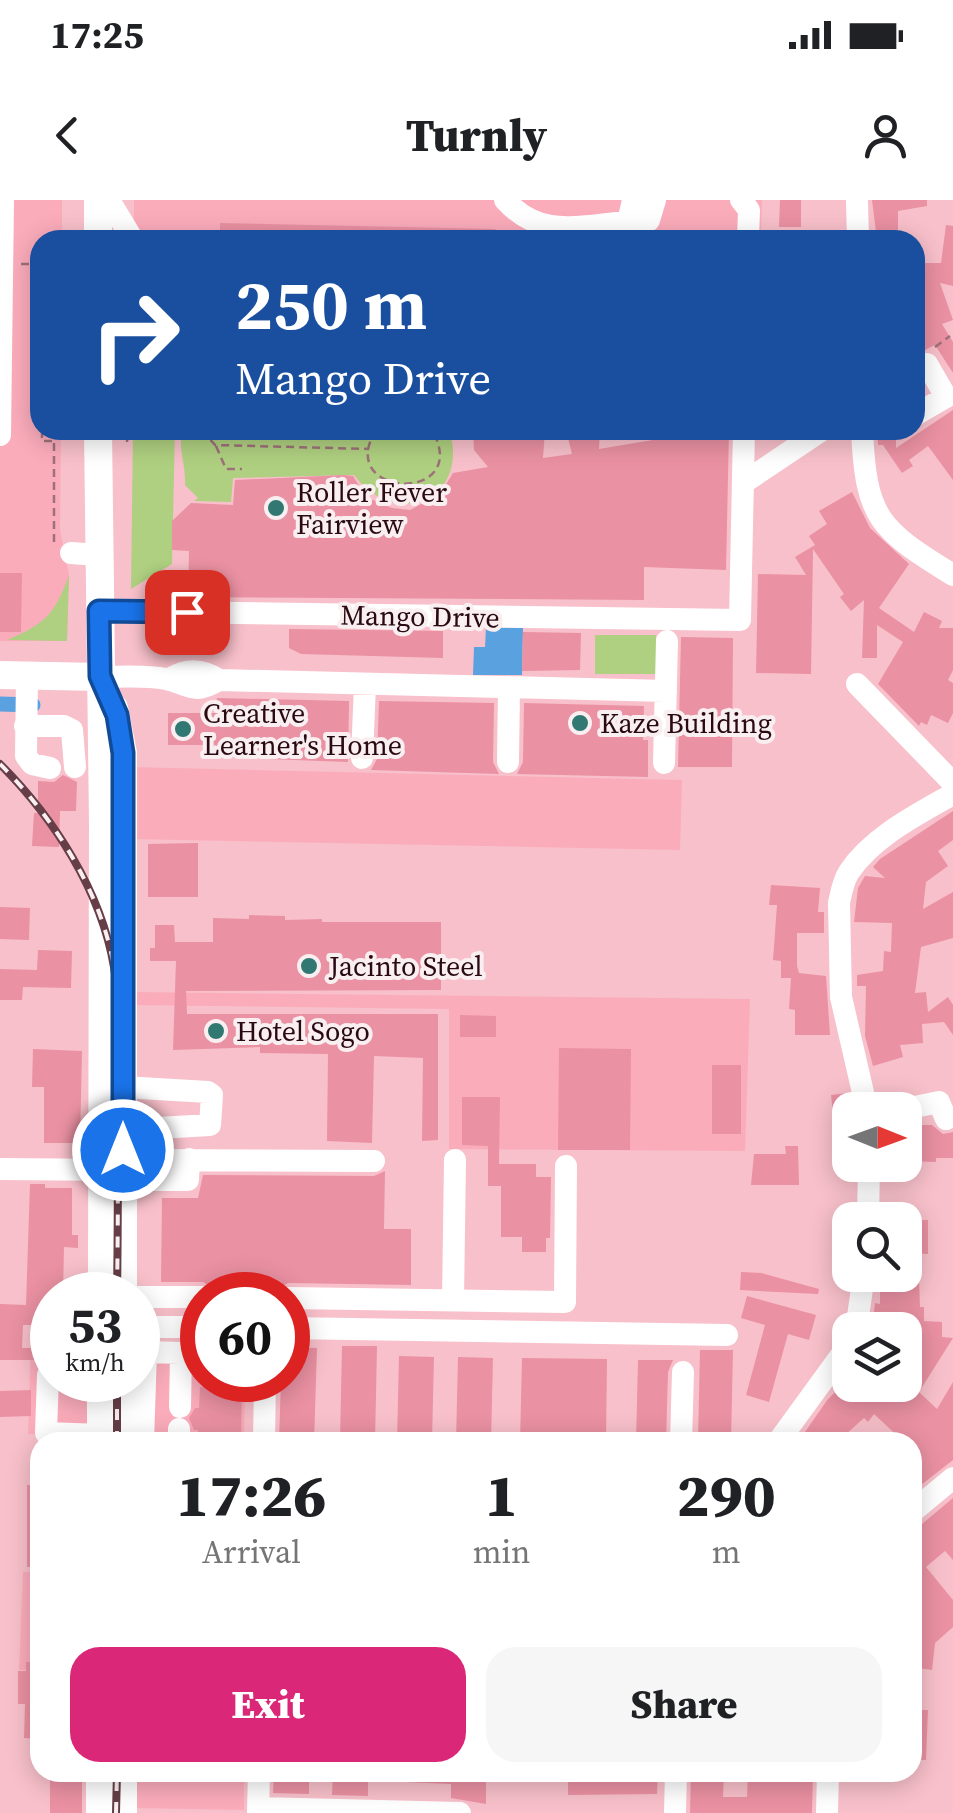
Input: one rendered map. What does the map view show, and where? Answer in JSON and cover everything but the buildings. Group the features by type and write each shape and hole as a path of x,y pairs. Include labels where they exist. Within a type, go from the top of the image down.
{"main road":[{"path":"98,200 98,230"},
{"path":"96,440 75,552 99,611 100,676 73,768 121,1272"},
{"path":"21,697 100,676"},
{"path":"100,676 117,715 123,753 123,1130 113,1170 104,1272"},
{"path":"104,1402 107,1432"},
{"path":"110,1432 118,1402"},
{"path":"100,1782 100,1813"},
{"path":"123,1782 123,1813"}],"street":[{"path":"0,435 4,200"},
{"path":"109,200 127,230"},
{"path":"742,200 749,210 748,230"},
{"path":"857,200 858,230"},
{"path":"513,209 559,228 641,214"},
{"path":"513,209 532,230"},
{"path":"925,409 946,397 926,364"},
{"path":"743,483 744,440"},
{"path":"743,483 807,440"},
{"path":"863,440 867,493 874,510 899,539 953,575"},
{"name":"Mango Drive","path":"99,611 740,620 743,483"},
{"path":"664,763 666,642"},
{"path":"100,676 168,679 182,671 206,672 219,680 666,691"},
{"path":"362,758 365,684"},
{"path":"857,684 953,783"},
{"path":"508,762 510,687"},
{"path":"21,697 72,730 73,768 39,767 28,760 21,697"},
{"path":"863,1092 841,997 842,888 848,872 868,851 953,794"},
{"path":"123,1087 208,1092 212,1096 210,1126 123,1130"},
{"path":"172,1089 172,1127"},
{"path":"922,1105 939,1102 946,1119"},
{"path":"0,1168 113,1170 138,1180 188,1180 188,1159 374,1160"},
{"path":"453,1300 454,1160"},
{"path":"310,1298 564,1302 566,1166"},
{"path":"310,1328 727,1336"},
{"path":"143,1432 146,1352 181,1353 180,1426"},
{"path":"785,1432 832,1368"},
{"path":"681,1432 683,1372"},
{"path":"46,1432 47,1402"},
{"path":"264,1432 265,1402"},
{"path":"922,1504 953,1478"},
{"path":"259,1782 258,1810 460,1813"},
{"path":"676,1782 676,1813"},
{"path":"827,1813 828,1782"}],"path":[{"path":"42,440 54,441 75,552"},
{"path":"211,440 226,468 242,469"},
{"path":"372,440 370,461 383,480 404,486 415,484 432,472 438,462 436,440"},
{"path":"215,444 369,449"}],"shaded area":[{"path":"0,200 62,200 62,230 30,230 30,440 61,440 60,529 69,575 67,641 0,641"},
{"path":"134,200 762,200 761,230 134,230"},
{"path":"131,767 682,780 680,850 131,839"},
{"path":"132,992 750,999 745,1151 449,1149 449,1009 131,1005"},
{"path":"160,1344 180,1345 180,1402 245,1402 244,1432 133,1432 134,1402 160,1402"},
{"path":"30,1370 30,1402 89,1402 88,1432 28,1434"},
{"path":"23,1572 30,1572 30,1670 19,1670"},
{"path":"133,1782 244,1782 244,1810 133,1808"}],"green space":[{"path":"133,440 175,440 172,564 131,589"},
{"path":"181,440 451,440 453,454 450,473 440,489 426,499 409,503 390,501 372,492 354,475 233,478 231,502 194,501 198,498 185,485"},
{"path":"69,575 67,641 7,640 47,616"},
{"path":"595,635 656,635 656,674 595,674"}],"water":[{"path":"486,627 523,628 522,675 473,675 474,647 485,647"}],"waterway":[{"path":"0,704 33,705"}],"railway":[{"path":"0,764 39,808 72,857 108,939 119,1032 117,1272"},
{"path":"117,1402 117,1432"},
{"path":"116,1813 117,1782"}],"place":[{"name":"Roller Fever Fairview","path":"276,508"},
{"name":"Kaze Building","path":"580,723"},
{"name":"Creative Learner's Home","path":"183,729"},
{"name":"Jacinto Steel","path":"309,966"},
{"name":"Hotel Sogo","path":"216,1031"}],"route":[{"path":"123,1150 123,753 117,715 100,676 99,611 187,612"}]}
